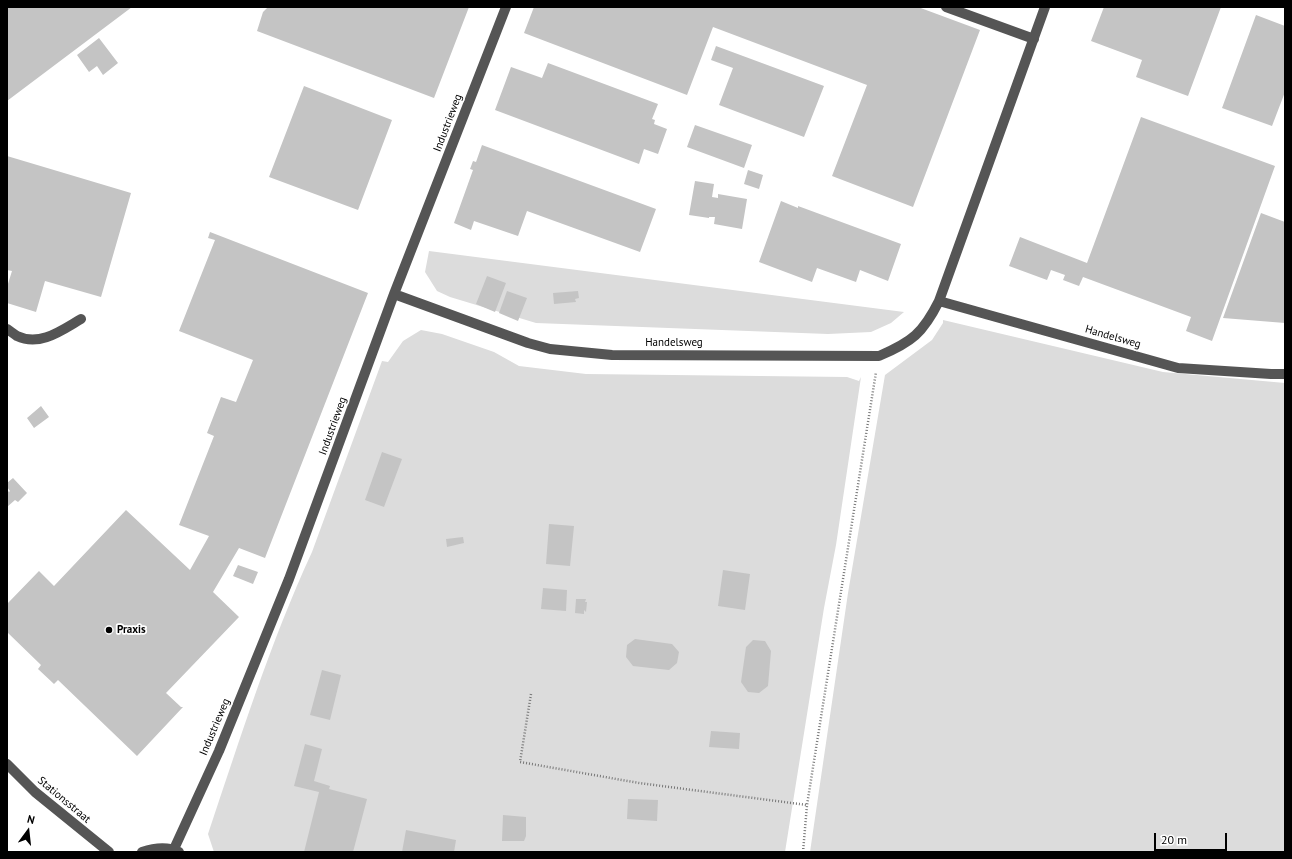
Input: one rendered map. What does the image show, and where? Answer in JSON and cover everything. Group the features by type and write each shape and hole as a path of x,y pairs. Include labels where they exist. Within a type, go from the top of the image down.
{"street":[{"name":"Industrieweg","path":"176,851 219,751 289,579 394,294 506,7"},
{"path":"946,7 1034,39"},
{"name":"Handelsweg","path":"394,294 528,343 550,349 612,355 879,356 900,347 918,333 931,317 939,301 1046,7"},
{"name":"Handelsweg","path":"939,301 1178,368 1285,374"},
{"path":"7,329 17,336 38,340 50,336 81,319"},
{"name":"Stationsstraat","path":"7,764 35,792 109,852"},
{"path":"142,852 156,848 176,851"}],"path":[{"path":"803,852 807,805 879,356"},
{"path":"531,694 520,762 640,783 807,805"}],"shaded area":[{"path":"429,251 904,312 891,323 871,332 828,334 536,323 450,297 437,291 425,272"},
{"path":"943,320 1163,372 1285,383 1285,852 810,852 848,593 885,375 932,340 943,323"},
{"path":"421,330 442,334 494,352 519,366 586,374 847,377 859,381 861,377 836,545 824,608 785,852 214,852 208,834 244,727 269,656 312,552 382,361 388,362 403,341"}],"building":[{"path":"7,7 132,7 7,101"},
{"path":"268,7 469,7 434,98 257,31 263,12"},
{"path":"534,7 918,7 980,30 913,207 832,176 867,85 713,27 687,95 524,33"},
{"path":"1104,7 1221,7 1188,96 1136,77 1142,60 1091,41"},
{"path":"1256,15 1285,26 1285,92 1272,126 1222,108"},
{"path":"99,38 118,63 103,75 97,66 89,72 77,55"},
{"path":"716,46 824,86 804,137 719,105 733,68 711,60"},
{"path":"548,63 658,104 652,119 655,120 654,124 667,129 658,154 644,149 639,164 495,110 511,67 542,78"},
{"path":"304,86 392,120 358,210 269,177"},
{"path":"1141,117 1275,166 1212,341 1186,331 1191,317 1083,277 1079,286 1063,280 1065,275 1051,270 1047,280 1009,266 1020,237 1087,263"},
{"path":"695,125 752,145 744,168 687,147"},
{"path":"482,145 656,209 640,252 527,211 518,236 474,221 471,230 454,223 473,170 470,169 473,161 476,162"},
{"path":"7,156 131,193 101,297 45,281 36,312 7,303 7,287 12,271 7,270"},
{"path":"748,170 763,175 759,189 744,184"},
{"path":"695,181 714,184 712,197 718,198 718,194 747,199 742,229 714,224 715,217 709,218 689,215"},
{"path":"781,201 901,244 888,281 860,270 856,282 817,268 812,282 759,262"},
{"path":"1261,213 1285,222 1285,323 1223,318"},
{"path":"210,232 368,293 265,558 239,548 213,592 239,617 166,693 181,707 183,707 137,756 58,680 54,684 38,669 41,665 7,632 7,604 39,571 54,586 126,510 190,570 209,536 179,525 214,436 207,433 221,397 236,402 253,360 179,331 215,240 208,238"},
{"path":"487,276 506,283 495,312 476,304"},
{"path":"507,291 527,298 518,321 499,313"},
{"path":"578,291 579,298 575,299 576,302 554,304 553,293"},
{"path":"41,406 49,417 34,428 27,418"},
{"path":"382,452 402,459 384,507 365,500"},
{"path":"13,478 27,493 18,502 15,500 7,507 7,490 9,492 10,491 7,487 7,483"},
{"path":"549,524 574,526 570,566 546,564"},
{"path":"463,537 464,543 447,547 446,539"},
{"path":"238,565 258,572 253,584 233,576"},
{"path":"723,570 750,574 745,610 718,606"},
{"path":"543,588 567,590 566,611 541,609"},
{"path":"576,599 586,599 586,612 584,610 584,614 575,613"},
{"path":"635,639 672,644 679,652 677,663 669,670 633,666 626,657 627,645"},
{"path":"753,640 765,641 771,651 768,686 759,693 748,692 741,682 746,647"},
{"path":"322,670 341,675 330,720 310,715"},
{"path":"711,731 740,733 739,749 709,747"},
{"path":"305,744 322,749 314,781 330,786 329,789 367,799 353,852 304,852 319,792 294,786"},
{"path":"628,799 658,800 657,821 627,819"},
{"path":"503,815 526,817 526,836 524,841 502,841"},
{"path":"406,830 456,840 454,852 402,852"}],"place":[{"name":"Praxis","path":"109,630"}]}
